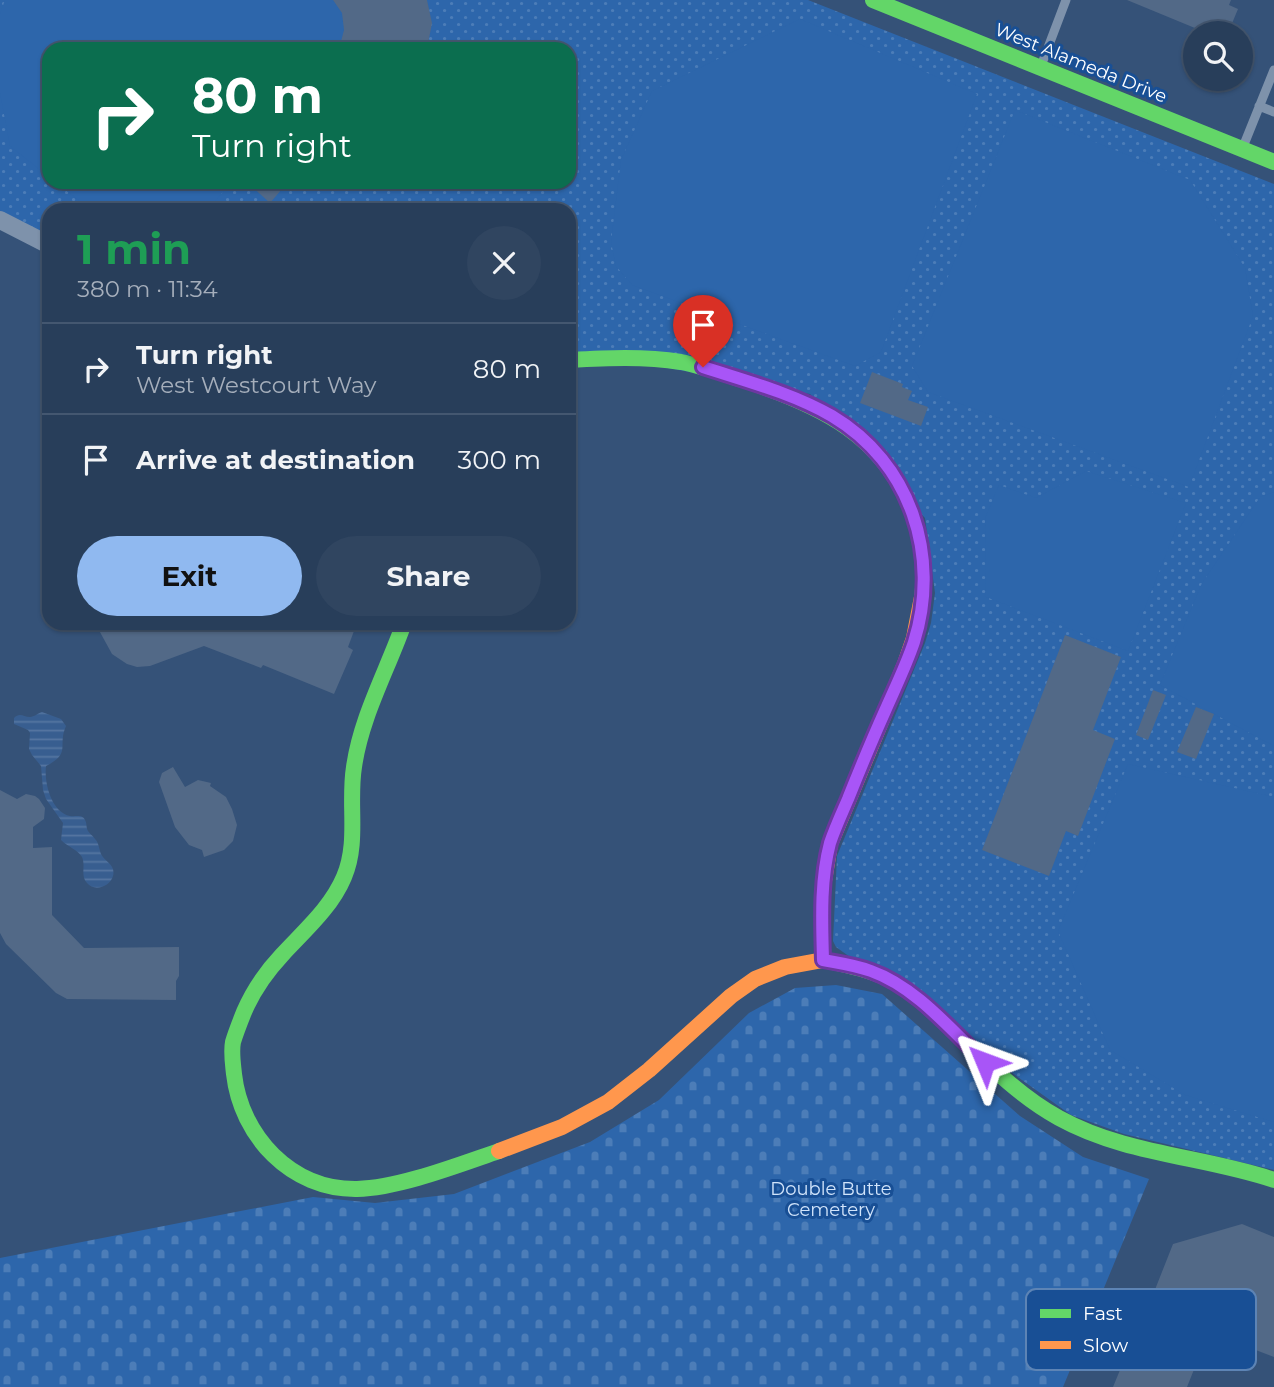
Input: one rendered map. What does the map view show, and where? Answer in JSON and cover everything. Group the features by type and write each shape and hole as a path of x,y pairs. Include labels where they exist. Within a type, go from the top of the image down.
{"street":[{"name":"West Alameda Drive","path":"873,0 1274,162"},
{"path":"0,220 42,241"},
{"path":"576,359 637,358 680,362 797,399 833,417 855,432 875,450 905,492 921,544 924,568 920,618 914,642 830,844 822,886 823,960"},
{"path":"401,630 357,750 351,792 352,844 349,863 341,883 331,900 257,987 244,1012 233,1044 234,1082 245,1118 258,1141 275,1159 292,1171 314,1182 353,1189 403,1182 515,1147 569,1124 618,1095 747,984 764,974 823,960 873,971 906,989 1004,1080 1027,1098 1070,1124 1124,1144 1165,1155 1216,1163 1274,1180"}],"lane":[{"path":"1040,68 1066,0"},
{"path":"1242,149 1274,70"},
{"path":"1259,106 1274,112"}],"green space":[{"path":"0,0 808,0 1274,184 1274,1170 1124,1134 1071,1115 836,947 833,941 837,856 931,623 935,593 925,518 810,394 576,351 576,203 42,203 42,234 0,211"},
{"path":"5,0 333,0 340,12 344,30 340,42 42,42 42,171 10,146 0,93 0,14"},
{"path":"800,19 977,94 881,352 855,366 632,285 616,266 611,242 621,160 652,91"},
{"path":"1015,110 1190,180 1245,268 1253,316 1189,487 928,392 912,366"},
{"path":"64,189 225,189 214,203 81,202"},
{"path":"1086,471 1186,503 1128,651 986,597 985,518 999,485 1036,498"},
{"path":"1274,492 1274,746 1160,685 1201,585 1260,497"},
{"path":"1128,764 1274,797 1274,1122 1185,1095 1110,1050 1058,931"},
{"name":"Double Butte Cemetery","path":"836,985 882,994 1020,1116 1083,1157 1149,1179 1104,1289 1026,1289 1026,1370 1070,1370 1063,1387 0,1387 0,1258 313,1197 375,1203 454,1194 590,1142 659,1100 749,1013 795,988"}],"shaded area":[{"path":"42,712 61,719 66,726 59,757 46,766 50,796 63,813 84,818 87,830 97,842 101,854 112,866 114,872 111,880 101,887 87,883 82,857 61,840 63,823 46,799 41,766 29,749 30,733 14,724 14,718 18,715 32,717"}],"building":[{"path":"333,0 427,0 432,23 428,42 341,42 344,30 342,13"},
{"path":"1127,0 1231,0 1229,5 1238,9 1233,21 1183,23"},
{"path":"255,189 282,189 270,203"},
{"path":"872,372 903,384 902,387 912,391 908,400 928,407 921,426 860,403"},
{"path":"99,630 354,630 348,647 353,650 334,694 263,665 261,668 204,646 150,666 137,667 127,664 112,654"},
{"path":"1065,635 1121,657 1093,730 1115,739 1078,836 1066,831 1049,876 982,850"},
{"path":"1153,690 1166,695 1148,740 1136,735"},
{"path":"1196,707 1214,714 1196,759 1177,752"},
{"path":"173,767 185,787 198,780 211,783 210,786 226,797 237,825 233,841 224,850 204,857 202,850 189,845 175,827 159,782 162,773"},
{"path":"0,790 17,799 26,794 35,796 45,808 44,819 33,827 33,848 52,847 52,915 84,948 179,947 176,1000 67,999 56,993 6,944 0,933"},
{"path":"1242,1224 1274,1237 1274,1357 1256,1350 1256,1289 1155,1289 1173,1244"},
{"path":"1120,1370 1194,1370 1187,1387 1113,1387"}],"traffic: fast":[{"path":"873,0 1274,162"},
{"path":"576,360 639,358 689,364 771,390 824,413 847,428 887,465 902,490 914,518 922,548 922,597"},
{"path":"401,630 368,712 357,748 352,781 351,850 344,877 324,909 271,968 251,997 233,1042 234,1074 247,1118 273,1155 311,1180 333,1187 357,1189 391,1185 499,1151"},
{"path":"823,950 823,960 877,974 911,993 1004,1079 1059,1118 1111,1140 1138,1148 1274,1180"}],"traffic: slow":[{"path":"823,950 823,887 830,844 905,664 914,638 922,597"},
{"path":"499,1151 562,1127 608,1102 649,1070 731,996 755,979 785,967 823,960"}],"route":[{"path":"703,367 786,395 833,417 875,450 905,492 921,544 924,568 920,618 914,642 830,844 822,886 823,960 873,971 906,989 985,1062"}]}
